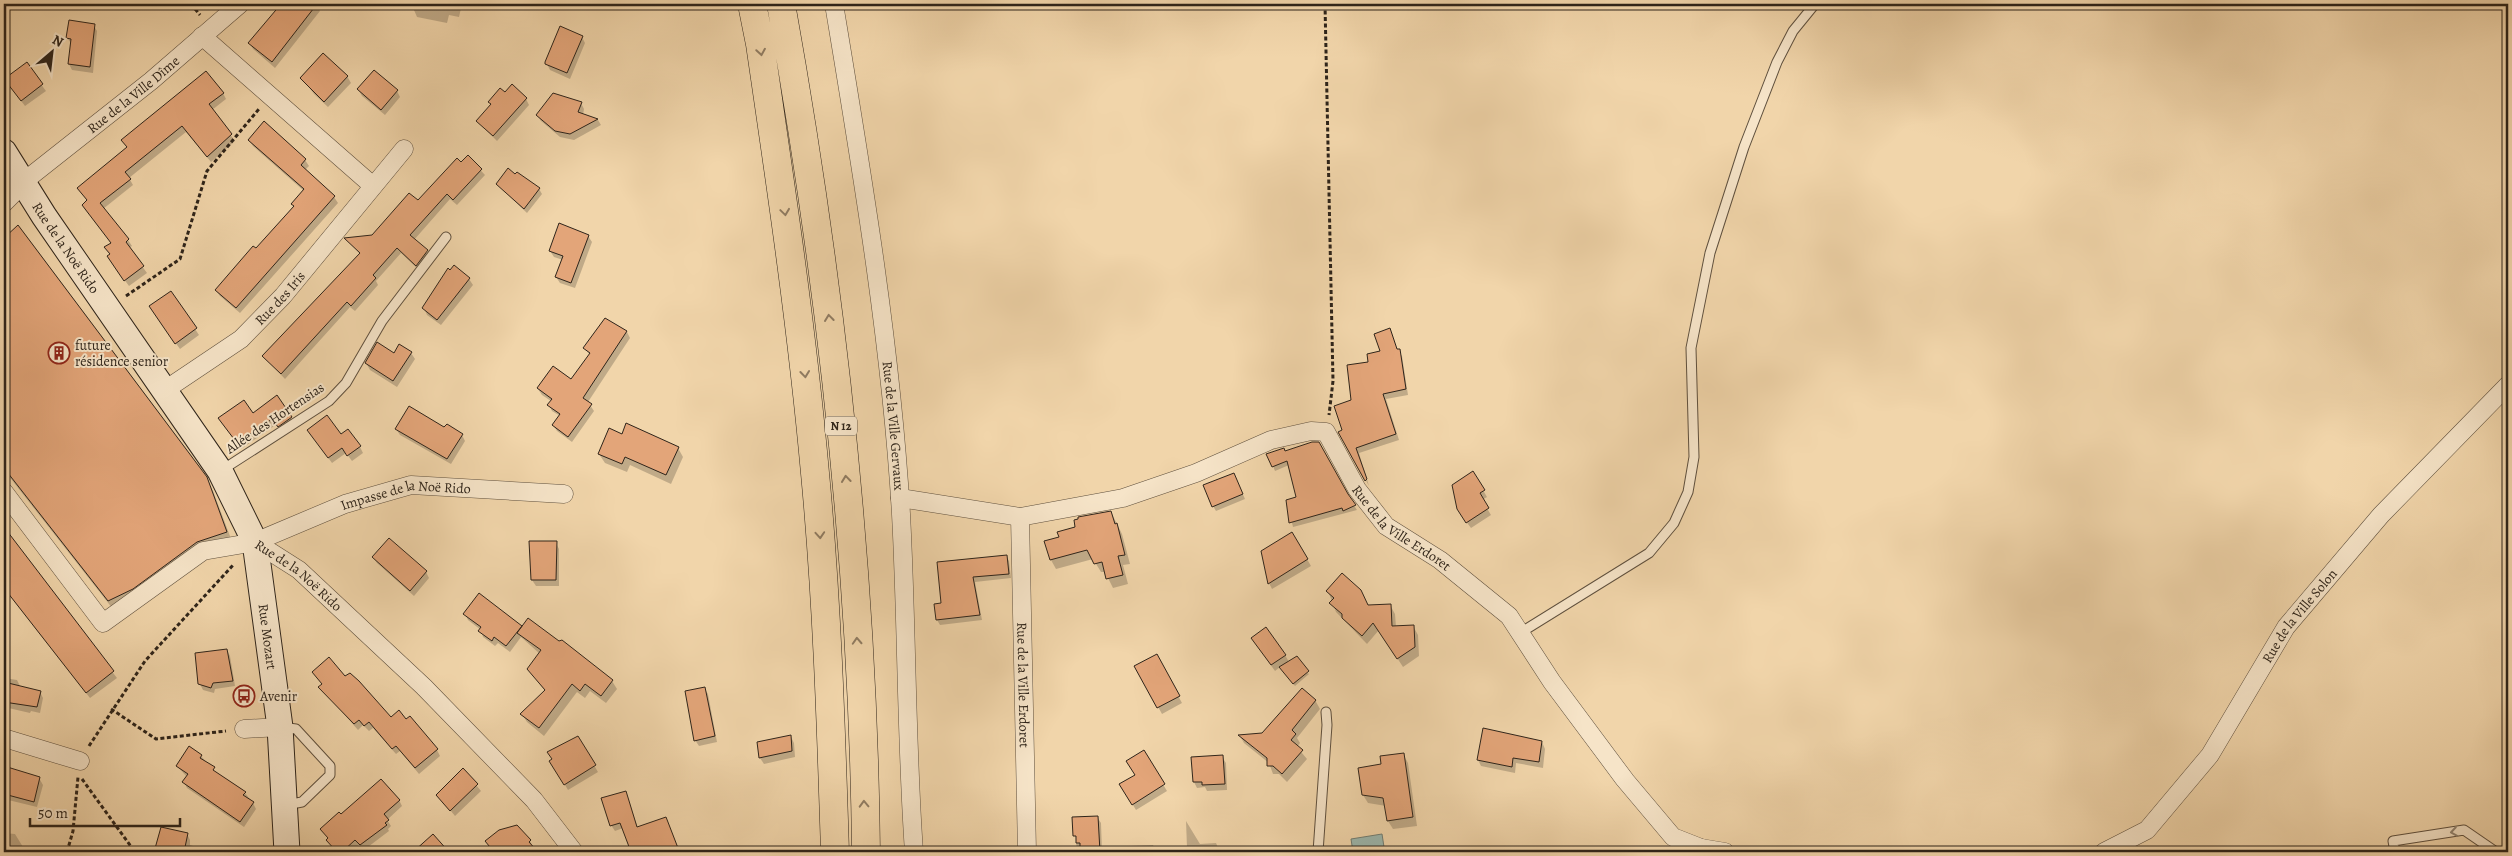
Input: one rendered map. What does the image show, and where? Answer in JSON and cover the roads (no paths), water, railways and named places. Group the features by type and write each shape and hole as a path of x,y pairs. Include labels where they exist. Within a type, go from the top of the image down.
{"highway":[{"name":"N 12","path":"752,4 760,44 798,309 814,464 826,613 834,852"},
{"name":"N 12","path":"781,4 818,234 847,487 859,673 866,852"}],"street":[{"name":"Rue de la Ville Dîme","path":"4,203 23,184 151,81 240,4"},
{"name":"Rue de la Ville Gervaux","path":"834,4 861,163 889,376 900,498 909,782 914,852"},
{"path":"202,36 269,97 374,186"},
{"name":"Rue des Iris","path":"165,390 241,339 283,296 404,149"},
{"name":"Rue de la Noë Rido","path":"4,152 23,184 220,471 255,542 299,570 424,687 534,800 574,852"},
{"name":"Rue de la Ville Solon","path":"2104,852 2147,830 2210,755 2286,627 2381,515 2508,385"},
{"name":"Rue de la Ville Erdoret","path":"1027,852 1020,517 1123,498 1196,473 1271,440 1311,431 1326,432 1357,489 1386,526 1440,560 1509,616 1552,682 1604,755 1673,837 1701,848"},
{"name":"Impasse de la Noë Rido","path":"4,492 103,623 203,551 255,542 345,504 411,485 564,494"},
{"path":"900,498 1020,517"},
{"name":"Rue Mozart","path":"255,542 280,727 286,805 287,852"},
{"path":"244,729 280,727"},
{"path":"4,738 80,761"},
{"path":"1683,852 1701,848 1725,852"}],"lane":[{"path":"1520,633 1649,553 1674,523 1688,492 1694,457 1691,348 1710,252 1744,147 1777,62 1793,31 1815,4"},
{"name":"Allée des Hortensias","path":"220,471 329,401 346,383 382,321 446,237"},
{"path":"1318,852 1327,725 1326,712"},
{"path":"280,727 296,729 330,766 330,775 302,802 286,805"},
{"path":"2395,852 2393,842 2464,830 2496,852"}],"water":[{"path":"1382,834 1384,847 1353,852 1351,839"}],"place":[{"name":"future résidence senior","path":"59,353"},
{"name":"Avenir","path":"244,696"}]}
